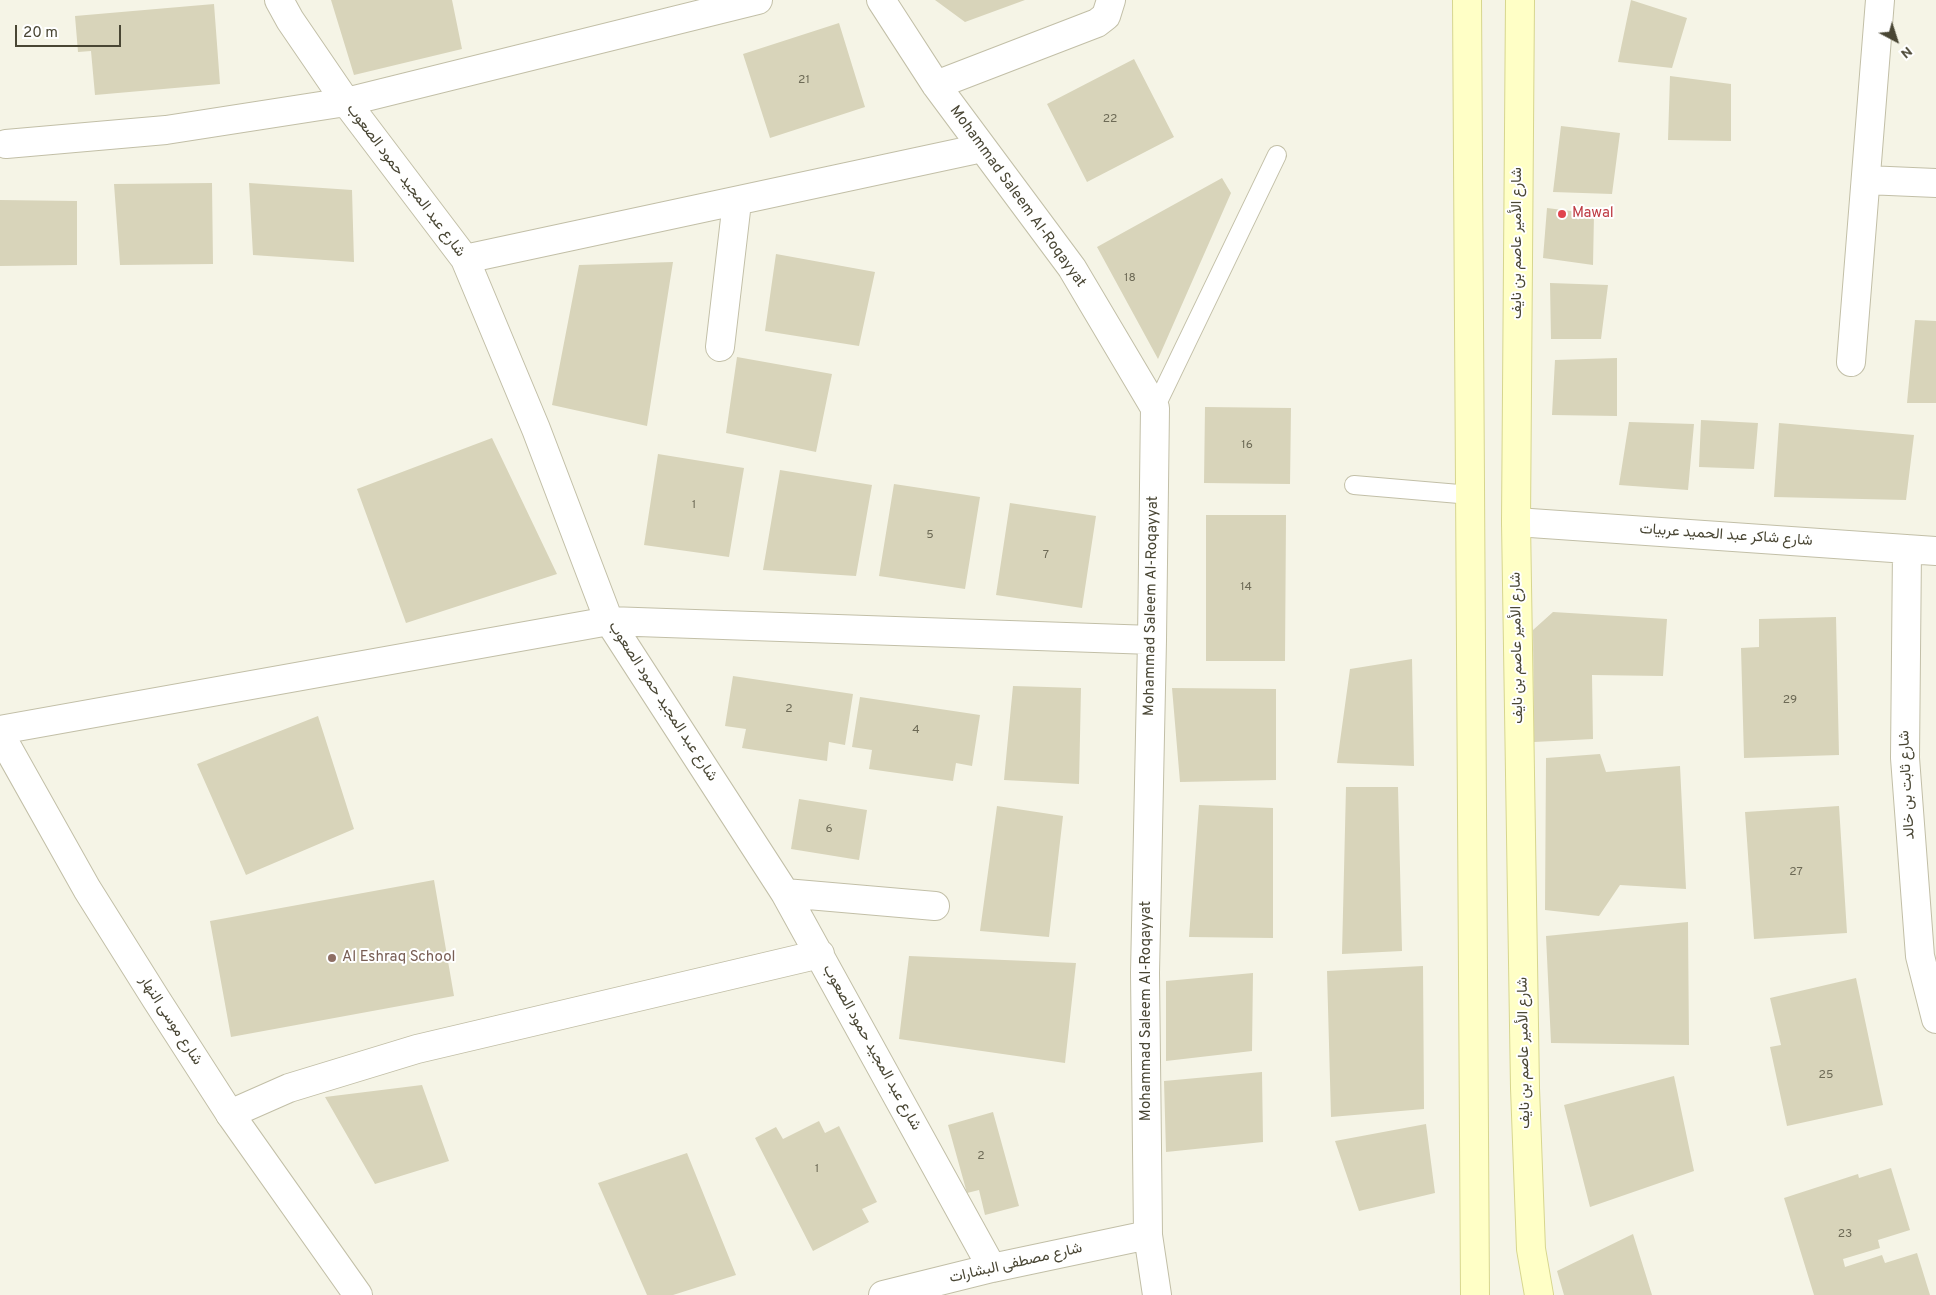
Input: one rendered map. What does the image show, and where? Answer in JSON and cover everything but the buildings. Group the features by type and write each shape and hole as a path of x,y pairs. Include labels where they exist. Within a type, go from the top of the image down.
{"main road":[{"path":"1467,0 1475,1295"},
{"name":"شارع الأمير عاصم بن نايف","path":"1520,0 1516,522 1526,1098 1531,1249 1539,1295"}],"street":[{"name":"شارع عبد المجيد حمود الصعوب","path":"279,0 290,20 346,102 465,259 536,429 610,621 785,893 992,1268"},
{"path":"6,144 166,130 346,102 758,0"},
{"name":"Mohammad Saleem Al-Roqayyat","path":"881,0 936,85 1072,268 1154,408 1152,640 1145,973 1148,1235 1157,1295"},
{"path":"936,85 1097,23 1106,16 1111,0"},
{"path":"1851,362 1880,0"},
{"path":"465,259 982,148"},
{"path":"1866,180 1936,183"},
{"path":"720,347 737,202"},
{"name":"شارع شاكر عبد الحميد عربيات","path":"1516,522 1936,551"},
{"name":"شارع ثابت بن خالد","path":"1907,549 1905,758 1920,956 1936,1019"},
{"path":"0,730 610,621 1152,640"},
{"name":"شارع موسى النهار","path":"0,734 86,890 230,1114 358,1295"},
{"path":"785,893 935,906"},
{"path":"230,1114 289,1088 417,1049 820,954"},
{"name":"شارع مصطفى البشارات","path":"884,1295 992,1268 1148,1235"}],"lane":[{"path":"1154,408 1277,155"},
{"path":"1354,485 1471,495"}],"place":[{"name":"Mawal","path":"1562,214"},
{"name":"Al Eshraq School","path":"332,958"}]}
